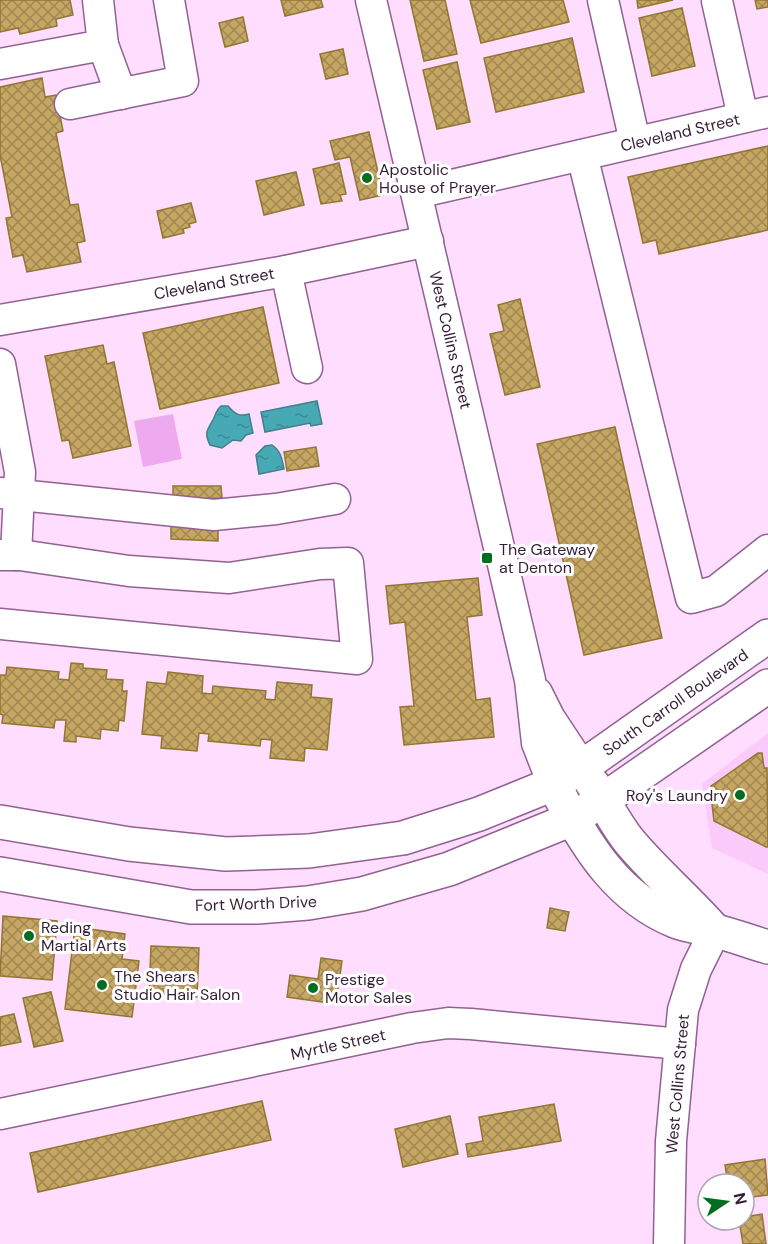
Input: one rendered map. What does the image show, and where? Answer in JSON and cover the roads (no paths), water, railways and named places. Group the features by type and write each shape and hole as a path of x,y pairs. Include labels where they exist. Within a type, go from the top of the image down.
{"main road":[{"name":"South Carroll Boulevard","path":"582,767 768,636"},
{"path":"603,800 766,690"},
{"path":"0,822 129,844 226,854 309,851 403,838 479,814 553,784 582,767 628,840 651,866 693,905 715,931"},
{"path":"553,784 594,854 614,879 638,901 677,922 768,947"},
{"name":"Fort Worth Drive","path":"0,874 191,907 257,907 308,903 362,894 449,869 572,819 603,800"}],"street":[{"path":"98,0 103,45 121,94"},
{"path":"70,104 183,81 169,0"},
{"name":"West Collins Street","path":"371,0 530,680 537,743 553,784"},
{"path":"603,0 635,142"},
{"path":"717,1 756,115"},
{"path":"0,64 103,45"},
{"name":"Cleveland Street","path":"417,193 586,169 635,142 756,115"},
{"path":"586,169 691,598 716,591 768,550"},
{"name":"Cleveland Street","path":"0,320 286,271 428,241"},
{"path":"286,271 307,368"},
{"path":"0,364 20,472 10,493 8,555 129,571 229,578 348,562 357,659 0,624"},
{"path":"10,493 214,515 276,509 334,499"},
{"name":"West Collins Street","path":"530,680 549,717 582,767"},
{"name":"West Collins Street","path":"669,1244 671,1141 683,1010 696,969 715,931"},
{"name":"Myrtle Street","path":"0,1114 412,1028 448,1023 575,1032 680,1044"}],"water":[{"path":"317,401 322,424 311,426 310,423 265,432 261,412"},
{"path":"221,406 228,406 240,415 249,414 253,433 246,435 241,441 233,440 222,448 210,445 207,434"},
{"path":"272,445 282,459 284,469 259,474 256,455 265,446"}],"place":[{"name":"Apostolic House of Prayer","path":"367,178"},
{"name":"The Gateway at Denton","path":"487,558"},
{"name":"Roy's Laundry","path":"740,795"},
{"name":"Reding Martial Arts","path":"29,936"},
{"name":"The Shears Studio Hair Salon","path":"102,985"},
{"name":"Prestige Motor Sales","path":"313,988"}]}
